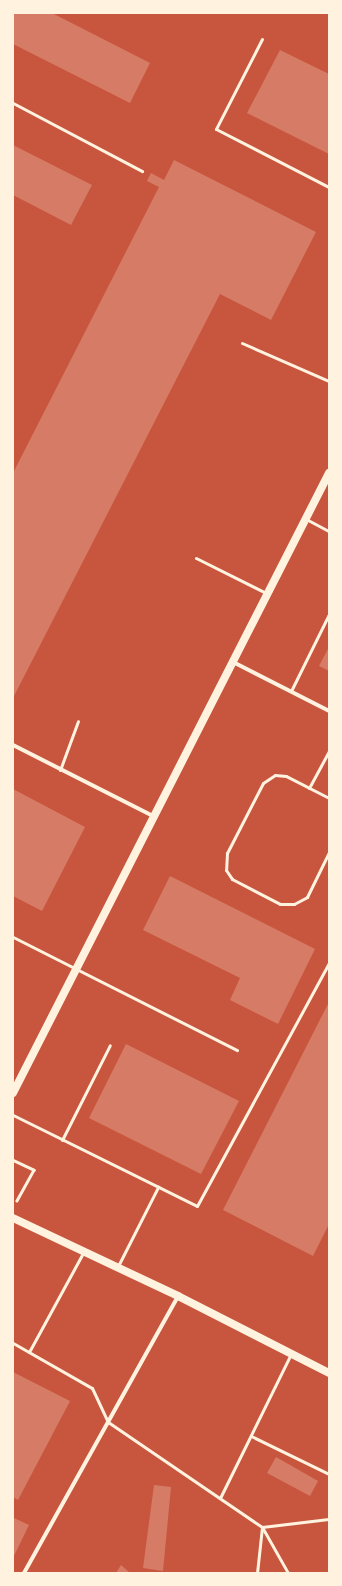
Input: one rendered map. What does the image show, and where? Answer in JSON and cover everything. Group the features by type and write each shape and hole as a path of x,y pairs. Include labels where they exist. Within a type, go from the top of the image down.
{"main road":[{"path":"13,1093 329,473"},
{"path":"13,1218 178,1296 329,1373"}],"street":[{"path":"233,662 329,711"},
{"path":"13,745 153,816"},
{"path":"24,1573 178,1296"}],"lane":[{"path":"262,39 216,129 329,187"},
{"path":"13,103 142,171"},
{"path":"242,343 329,381"},
{"path":"306,519 329,531"},
{"path":"196,558 268,594"},
{"path":"290,691 329,614"},
{"path":"60,770 78,721"},
{"path":"309,788 329,751"},
{"path":"329,798 286,776 275,775 263,783 227,853 226,870 232,880 280,904 294,904 306,898 329,852"},
{"path":"13,937 237,1050"},
{"path":"13,1115 197,1206 329,963"},
{"path":"62,1140 110,1044"},
{"path":"117,1267 158,1187"},
{"path":"29,1352 84,1251"},
{"path":"13,1343 92,1388 108,1422 262,1527 288,1573"},
{"path":"220,1498 291,1354"},
{"path":"251,1436 329,1474"},
{"path":"262,1527 329,1519"},
{"path":"257,1573 262,1527"}],"path":[{"path":"13,1160 34,1170 17,1203"}],"building":[{"path":"13,13 52,13 150,63 130,103 13,44"},
{"path":"280,50 329,74 329,154 247,113"},
{"path":"13,145 92,185 71,225 13,195"},
{"path":"174,160 316,232 271,320 220,294 13,698 13,473 159,187 147,181 151,173 164,180"},
{"path":"329,647 329,671 319,666"},
{"path":"13,789 85,827 42,911 13,896"},
{"path":"170,876 315,949 278,1024 230,1000 240,978 143,930"},
{"path":"329,1002 329,1224 313,1256 223,1210"},
{"path":"126,1044 239,1101 201,1174 89,1118"},
{"path":"13,1372 70,1401 18,1500 13,1497"},
{"path":"276,1457 318,1481 310,1496 267,1473"},
{"path":"154,1485 171,1487 163,1571 143,1568"},
{"path":"14,1518 29,1525 13,1558 13,1520"},
{"path":"121,1565 130,1573 116,1573"}]}
